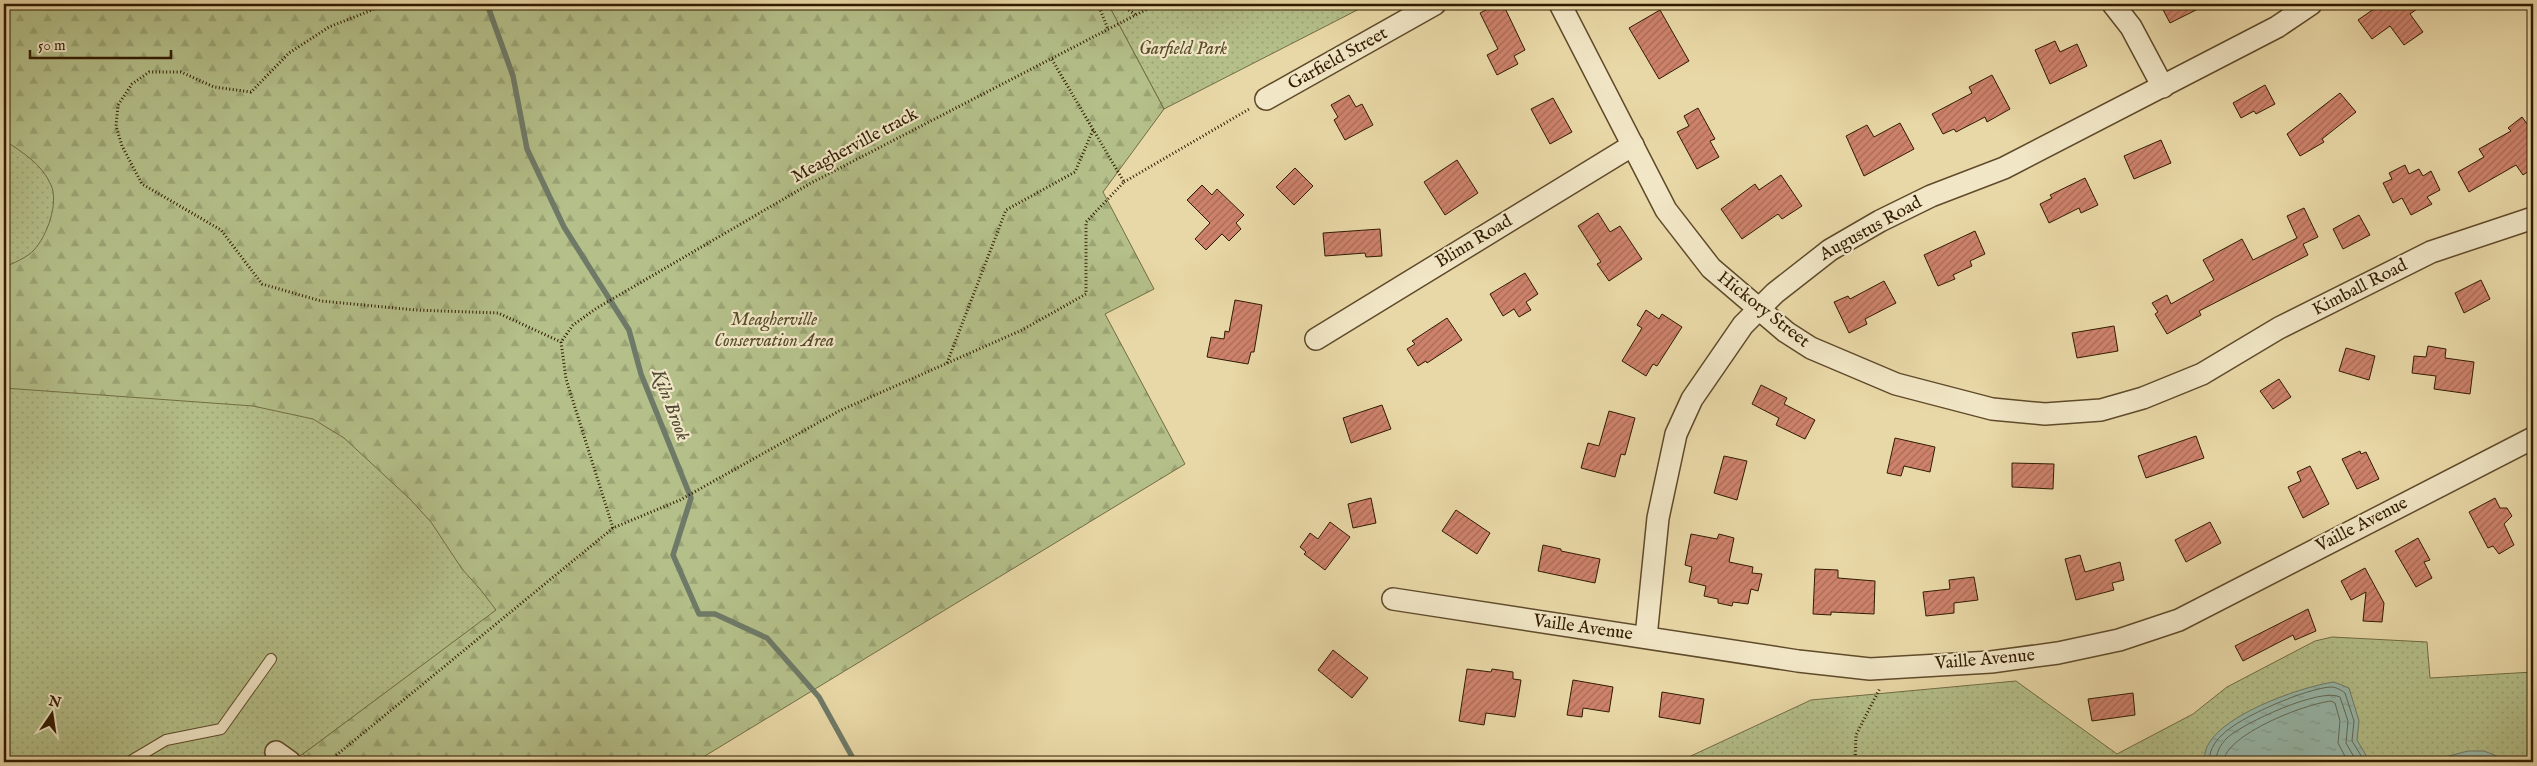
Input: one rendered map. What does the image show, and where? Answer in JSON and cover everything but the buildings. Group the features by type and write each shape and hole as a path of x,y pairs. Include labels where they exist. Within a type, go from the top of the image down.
{"street":[{"name":"Garfield Street","path":"1266,99 1435,4"},
{"name":"Hickory Street","path":"1560,4 1666,210 1710,268 1758,309 1811,348 1896,384 1992,409 2045,414 2101,410 2143,398 2196,376"},
{"path":"2113,4 2131,27 2163,87"},
{"name":"Augustus Road","path":"1646,637 1658,518 1676,434 1692,399 1743,325 1758,309 1803,269 1880,220 1932,196 2004,168 2163,87 2277,26 2311,4"},
{"name":"Blinn Road","path":"1316,339 1633,146"},
{"name":"Kimball Road","path":"2196,376 2280,328 2431,252 2533,218"},
{"name":"Vaille Avenue","path":"1393,599 1798,660 1870,669 1991,662 2058,654 2119,640 2179,620 2533,438"}],"lane":[{"path":"129,762 166,740 221,729 271,659"}],"path":[{"path":"387,4 329,27 289,53 251,92 214,86 181,72 149,72 132,84 118,105 116,126 122,146 142,184 221,230 262,284 321,301 416,310 498,313 561,342 566,379 613,528"},
{"path":"1098,4 1108,29"},
{"path":"1120,4 1136,15"},
{"name":"Meagherville track","path":"561,342 573,325 597,308 811,183 1157,4"},
{"path":"1051,58 1124,182"},
{"path":"328,762 613,528 680,500 839,411 1022,330 1086,294 1086,222 1124,182 1266,99"},
{"path":"947,363 1006,210 1075,172 1094,130"},
{"path":"1855,762 1856,735 1882,684 1885,668"}],"green space":[{"path":"4,4 229,4 496,611 303,754 288,762 4,762"},
{"name":"Meagherville Conservation Area","path":"4,4 1108,4 1164,109 1103,192 1154,289 1105,314 1185,464 695,762 311,762 303,754 496,610 462,569 431,522 409,498 344,438 313,419 253,406 4,388 4,267 28,255 39,244 47,228 54,201 51,185 42,171 31,159 4,140"},
{"name":"Garfield Park","path":"1108,4 1369,4 1164,109"},
{"path":"2332,637 2427,642 2430,678 2533,672 2533,762 1678,762 1811,700 2016,681 2117,754 2193,714 2227,687 2315,641"}],"water":[{"path":"2334,682 2349,688 2359,721 2357,740 2367,757 2380,762 2205,762 2207,747 2217,733 2234,720 2277,698"},
{"path":"2468,751 2484,751 2512,762 2426,762"}],"waterway":[{"name":"Kiln Brook","path":"487,4 513,76 527,149 564,227 629,330 641,374 691,498 673,555 699,614 715,614 767,638 819,697 855,762"}]}
